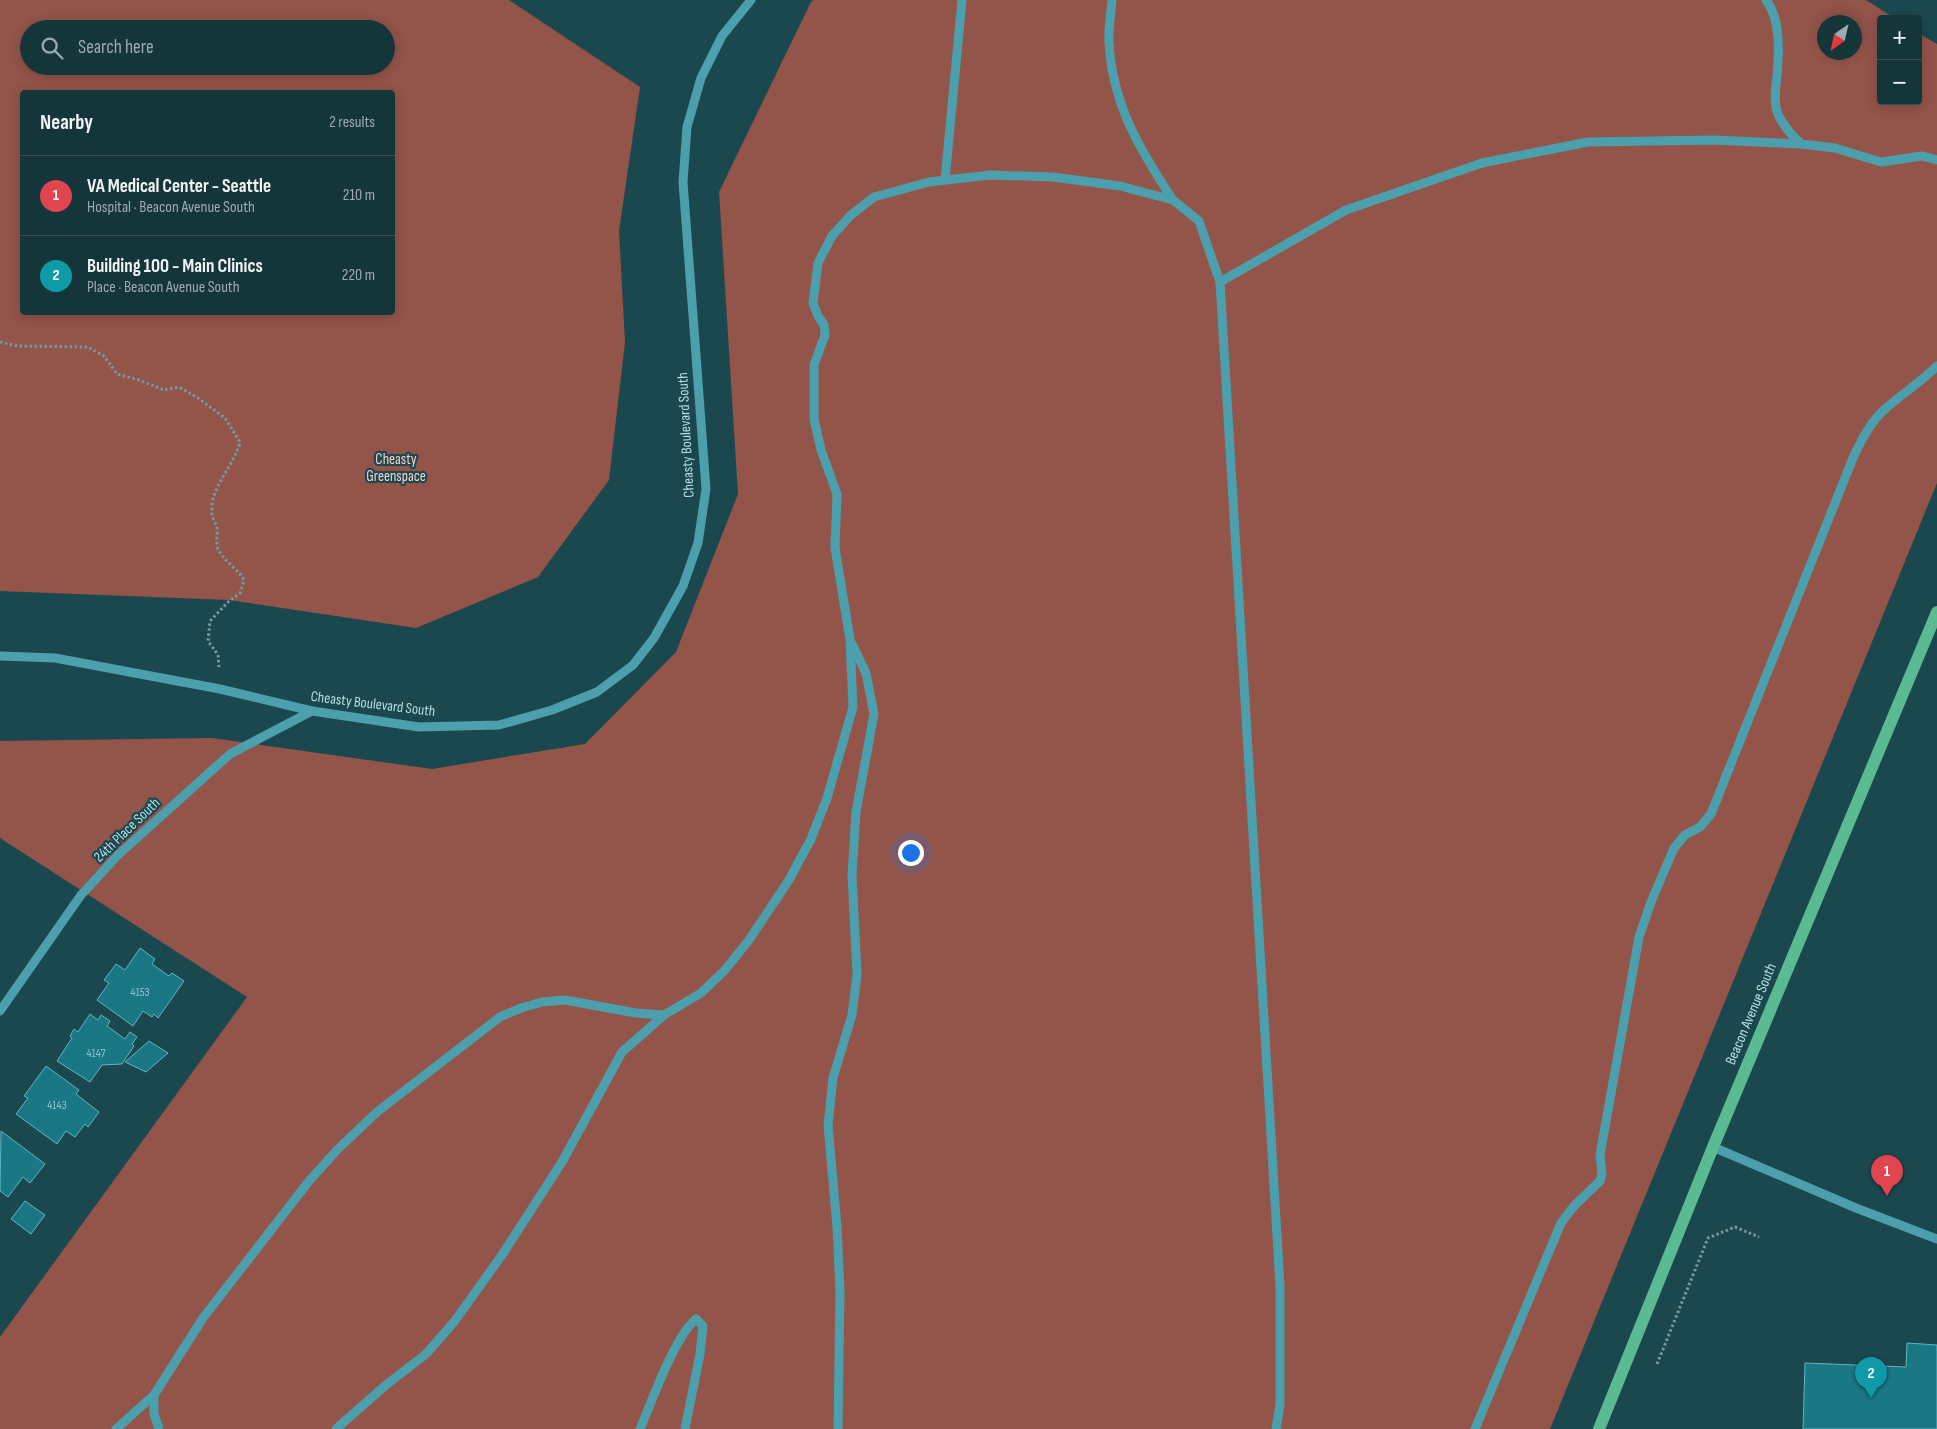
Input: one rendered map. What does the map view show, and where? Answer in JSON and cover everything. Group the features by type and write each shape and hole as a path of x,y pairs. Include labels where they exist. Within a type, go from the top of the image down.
{"main road":[{"name":"Beacon Avenue South","path":"1599,1429 1713,1148 1937,612"}],"street":[{"path":"945,180 962,0"},
{"path":"1118,0 1112,5 1109,40 1112,70 1120,104 1132,132 1151,167 1173,200 1199,221 1220,282 1280,1286 1281,1395 1276,1429"},
{"path":"1766,0 1769,4 1777,36 1778,60 1775,97 1778,113 1788,130 1801,144"},
{"name":"Cheasty Boulevard South","path":"0,656 55,658 220,689 312,711 419,726 499,726 552,710 597,692 633,665 654,638 683,586 698,543 706,489 683,182 687,127 701,78 722,36 749,1"},
{"path":"1220,282 1346,210 1482,163 1588,142 1713,140 1801,144 1835,148 1881,162 1922,156 1937,160"},
{"path":"336,1429 372,1397 426,1354 454,1322 502,1255 562,1162 622,1052 664,1015 702,993 725,970 768,912 788,880 810,838 827,798 853,707 850,639 834,548 837,494 821,450 814,419 814,365 825,335 824,326 813,303 818,263 832,236 850,215 874,197 929,182 990,175 1053,177 1120,186 1173,200"},
{"path":"1475,1429 1561,1224 1574,1206 1600,1181 1602,1174 1600,1155 1639,937 1651,902 1674,848 1685,835 1700,827 1711,814 1853,458 1865,433 1884,410 1937,366"},
{"path":"838,1429 840,1290 837,1227 828,1125 833,1078 852,1015 857,974 852,876 856,812 874,714 866,673 850,639"},
{"name":"24th Place South","path":"0,1011 81,895 118,855 230,754 312,711"},
{"path":"116,1429 154,1394 203,1318 314,1174 378,1112 500,1016 542,1002 565,1000 636,1013 664,1015"},
{"path":"1713,1148 1856,1208 1937,1239"},
{"path":"640,1429 673,1354 688,1326 696,1319 703,1326 700,1354 685,1429"},
{"path":"154,1394 154,1414 159,1429"}],"path":[{"path":"0,342 18,346 88,346 104,356 117,374 164,390 180,387 225,418 240,442 237,455 213,498 212,515 217,527 217,549 227,562 239,571 244,580 240,593 228,602 210,621 208,641 218,655 220,671"},
{"path":"1657,1364 1708,1238 1735,1227 1759,1237"}],"green space":[{"name":"Cheasty Greenspace","path":"0,0 509,0 640,87 619,231 625,342 609,480 538,577 416,628 229,600 0,591"},
{"path":"814,0 1866,0 1890,15 1877,15 1877,105 1922,105 1922,35 1937,44 1937,483 1550,1429 0,1429 0,1337 247,997 0,838 0,741 212,738 432,769 585,744 676,652 738,494 719,192 811,2"}],"building":[{"path":"140,948 155,959 152,964 169,976 172,973 184,981 158,1018 154,1014 152,1017 143,1011 133,1026 97,1000 109,983 104,980 116,964 125,970"},
{"path":"90,1014 98,1020 101,1015 110,1021 107,1026 125,1039 130,1032 137,1037 132,1044 134,1046 122,1064 102,1065 90,1082 57,1061 72,1038 70,1036 74,1029 78,1032"},
{"path":"149,1041 168,1053 146,1072 125,1062"},
{"path":"46,1066 79,1090 76,1094 99,1112 88,1127 85,1124 75,1137 66,1131 57,1144 16,1114 28,1098 24,1096"},
{"path":"1,1131 45,1164 30,1183 23,1177 8,1197 0,1191"},
{"path":"25,1201 45,1215 31,1234 11,1219"},
{"path":"1907,1343 1937,1345 1937,1429 1803,1429 1805,1363 1906,1367"}],"place":[{"name":"VA Medical Center - Seattle","path":"1887,1196"},
{"name":"Building 100 - Main Clinics","path":"1871,1398"}]}
